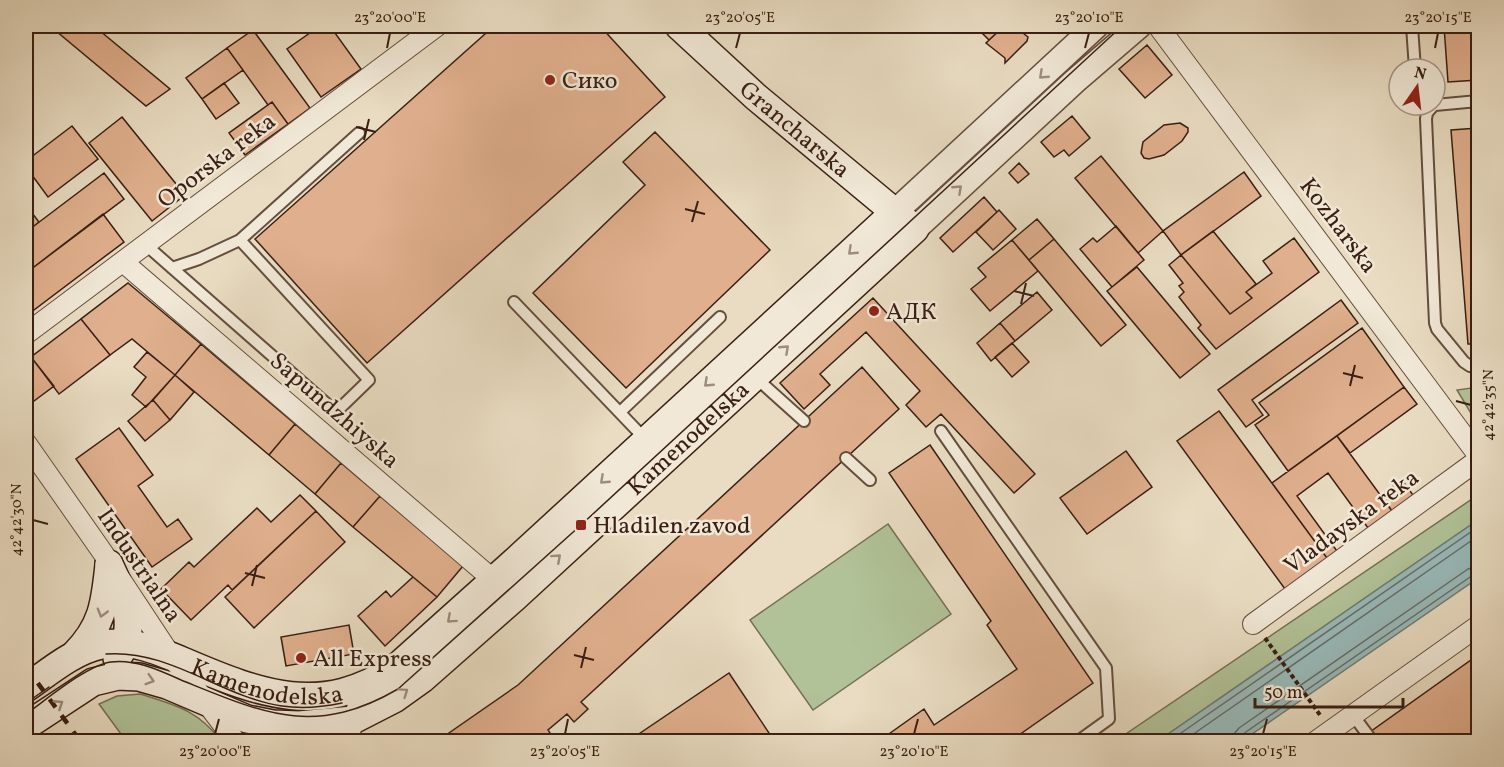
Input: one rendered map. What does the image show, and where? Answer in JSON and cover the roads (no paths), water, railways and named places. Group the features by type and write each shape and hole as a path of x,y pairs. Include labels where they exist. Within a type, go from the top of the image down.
{"main road":[{"name":"Grancharska","path":"679,26 756,97 905,220"},
{"name":"Kamenodelska","path":"656,450 755,377 905,220"},
{"name":"Kamenodelska","path":"26,726 93,682 118,676 139,677 167,685 247,719 273,724 350,731 422,679 504,589 905,220"},
{"path":"93,682 114,662 126,644 129,621 124,599 109,564"},
{"path":"75,654 86,644 99,624 105,602 109,564"},
{"name":"Kamenodelska","path":"26,688 75,654 102,644 126,644 138,645 171,656 242,686 269,693 306,697 341,693 380,678 504,589"}],"street":[{"name":"Oporska reka","path":"26,334 437,26"},
{"name":"Kamenodelska","path":"905,220 1096,26"},
{"name":"Kamenodelska","path":"905,220 1075,81 1138,26"},
{"name":"Kozharska","path":"1158,26 1479,455"},
{"name":"Sapundzhiyska","path":"123,262 504,589"},
{"name":"Industrialna","path":"26,443 171,656 236,741"},
{"name":"Vladayska reka","path":"1253,624 1479,460"},
{"path":"1315,741 1479,626"},
{"path":"350,731 364,685"}],"lane":[{"path":"1412,26 1414,57"},
{"path":"1447,104 1479,100"},
{"path":"1427,117 1435,323 1437,329 1464,362 1470,366 1479,367"},
{"path":"172,268 200,259 240,240 359,133"},
{"path":"146,245 336,412 369,380 240,240"},
{"path":"514,302 656,450"},
{"path":"620,412 720,317"},
{"path":"755,377 804,421"},
{"path":"941,431 1106,668 1109,720 1077,741"},
{"path":"846,458 870,480"},
{"path":"1353,715 1373,741"}],"water":[{"path":"1478,520 1478,578 1242,741 1158,741"}],"tram line":[{"path":"26,714 90,669 111,662 129,662 147,666 238,702 289,715 314,716 340,713 368,704 398,689 581,525 1122,26"},
{"path":"106,654 129,654 152,659 260,701 282,706 312,707 342,703"},
{"path":"26,703 49,687"}],"railway":[{"path":"26,667 81,742"}],"place":[{"name":"Сико","path":"550,80"},
{"name":"АДК","path":"874,311"},
{"name":"Hladilen zavod","path":"581,525"},
{"name":"All Express","path":"301,658"}]}
